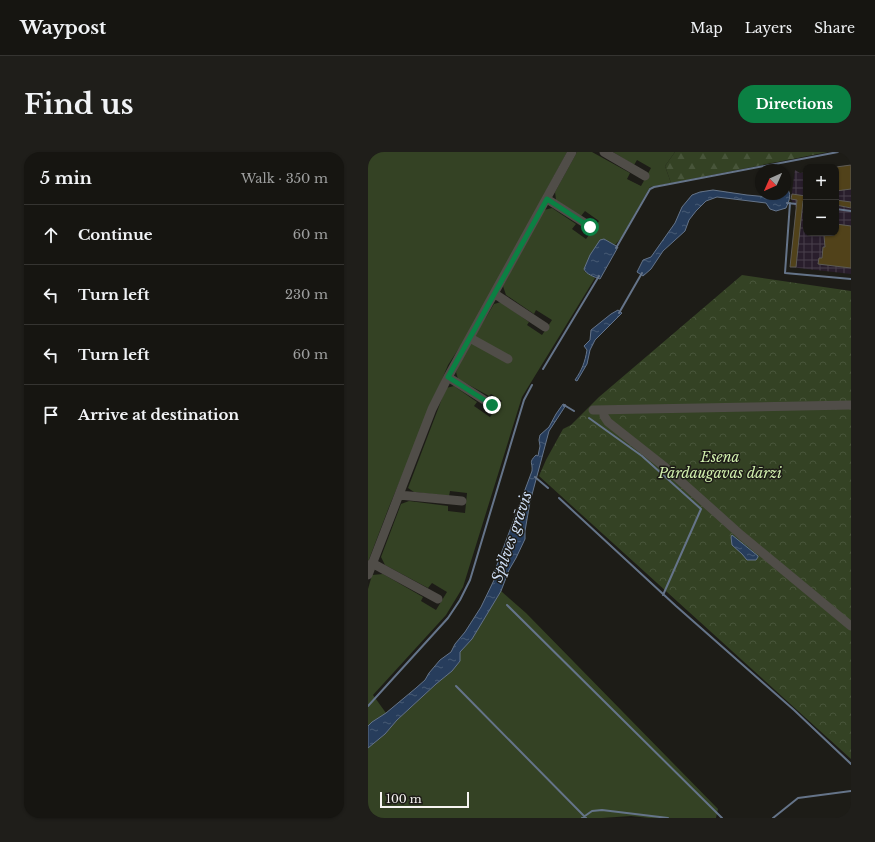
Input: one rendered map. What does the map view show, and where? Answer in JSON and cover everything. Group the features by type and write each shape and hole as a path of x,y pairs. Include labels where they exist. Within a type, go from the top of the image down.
{"street":[{"path":"368,574 432,409 448,377 572,152"},
{"path":"604,152 645,176"},
{"path":"547,199 590,227"},
{"path":"495,294 545,327"},
{"path":"470,338 508,359"},
{"path":"448,377 492,405"},
{"path":"593,410 851,405"},
{"path":"606,410 604,416 608,422 665,467 746,540 851,626"},
{"path":"399,495 462,501"},
{"path":"372,563 438,599"}],"shaded area":[{"path":"851,165 851,274 790,267 796,208 791,199 795,170 800,173 803,172 803,236 839,236 839,167"}],"green space":[{"path":"368,152 567,152 469,333 448,365 389,507 368,562"},
{"path":"577,152 592,152 630,173 627,179 641,186 651,168 637,160 634,165 613,152 675,152 665,166 671,183 650,187 621,238 615,245 604,239 584,271 595,278 522,397 463,587 446,615 373,695 386,713 368,726 368,589 372,575 383,574 423,597 421,601 436,610 447,592 432,583 428,588 385,565 381,557 401,504 409,501 448,506 448,511 465,513 467,493 450,491 449,496 414,492 408,488 446,388 454,386 477,402 474,406 490,417 502,401 491,394 489,396 458,379 456,372 468,347 494,304 501,302 529,322 527,325 542,335 552,320 536,310 534,314 506,295 503,286 544,210 552,208 576,224 572,229 586,239 599,221 585,211 581,216 556,200 555,192"},
{"path":"675,152 828,152 767,164 755,164 755,166 671,183 665,166"},
{"name":"Esena Pārdaugavas dārzi","path":"742,275 851,291 851,759 539,476 563,429 571,425 599,397"},
{"path":"501,591 526,613 718,809 716,818 649,818 631,816 602,818 368,818 368,748 385,734 397,720 436,684 452,671 460,661 460,652 472,639"}],"water":[{"path":"713,190 755,196 755,200 789,200 786,208 776,211 770,209 766,203 717,197 706,201 689,220 685,231 663,251 651,269 643,276 637,272 643,260 651,257 675,223 682,207 692,195"},
{"path":"604,239 618,247 600,279 588,274 584,269 590,255 600,240"},
{"path":"618,310 622,313 595,340 590,350 587,364 577,381 575,380 584,362 587,350 584,346 590,340 591,330"},
{"name":"Spilves grāvis","path":"563,404 566,405 549,431 530,502 525,539 509,570 501,591 472,639 460,652 460,661 452,671 436,684 397,720 385,734 368,748 368,726 425,680 440,660 451,652 481,607 495,578 494,573 532,471 531,461 536,455 538,456 540,435 549,427"},
{"path":"732,535 758,556 756,560 747,560 732,545"}],"building":[{"path":"851,165 851,189 839,191 839,167"},
{"path":"792,194 803,196 796,267 790,267 797,200 791,199"},
{"path":"839,200 851,202 851,208 839,206"},
{"path":"839,224 851,226 851,268 818,264 819,258 822,258 823,247 825,247 824,236 839,236"}],"waterway":[{"path":"616,248 650,189 654,187 838,152"},
{"path":"787,203 803,205"},
{"path":"790,203 785,273 851,279"},
{"path":"839,209 851,211"},
{"path":"619,313 642,273"},
{"path":"543,369 599,276"},
{"path":"368,706 448,618 460,600 470,580 524,400 532,385"},
{"path":"564,406 574,411"},
{"path":"589,418 642,456 701,509 663,595"},
{"path":"535,477 548,488"},
{"path":"559,498 676,606 794,710 851,764"},
{"path":"507,605 722,818"},
{"path":"456,686 586,818"},
{"path":"773,818 798,798 851,791"},
{"path":"582,818 592,811 602,810 668,818"}],"route":[{"path":"492,405 448,377 547,199 590,227"}]}
